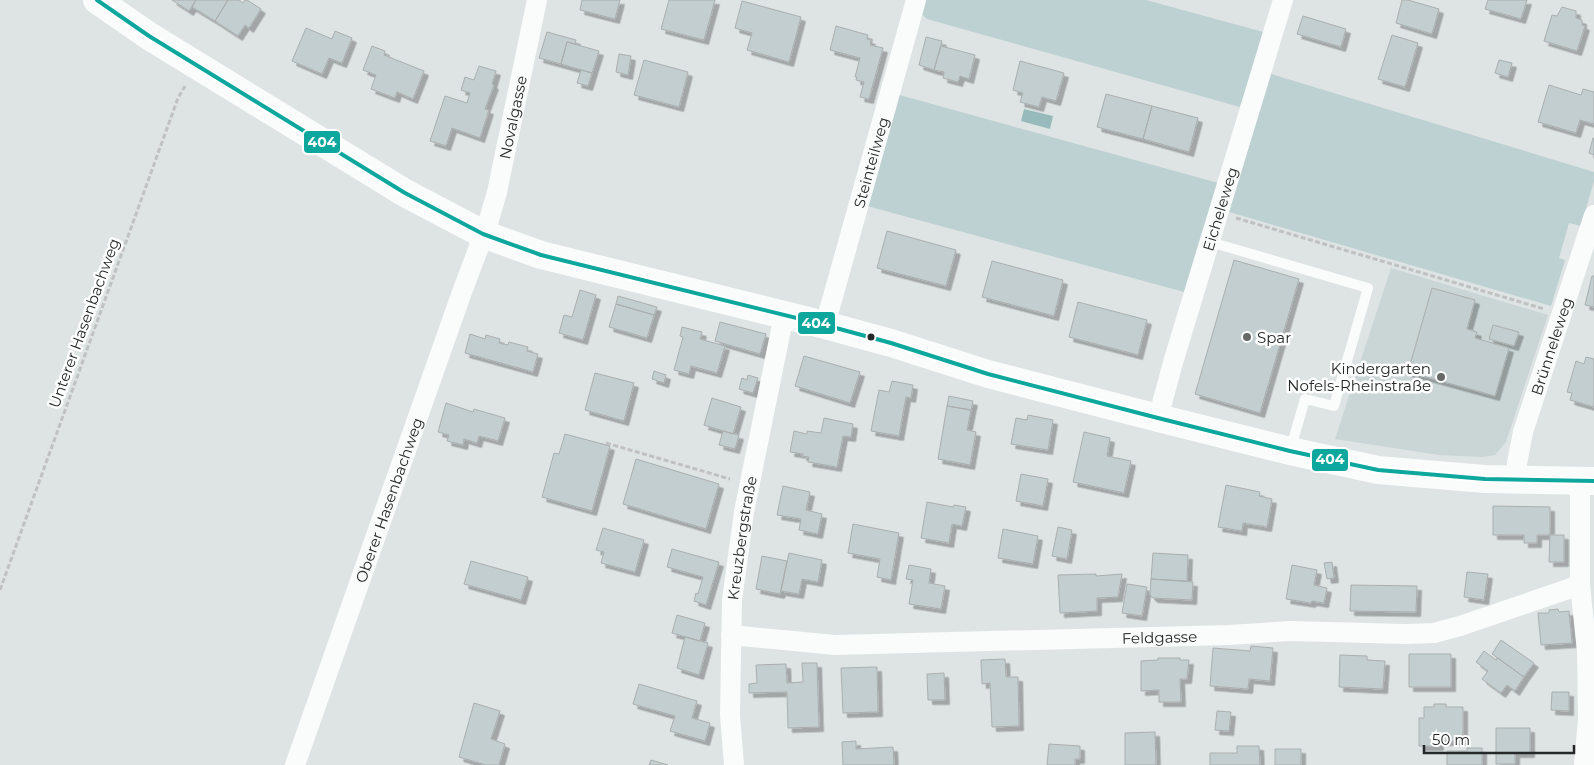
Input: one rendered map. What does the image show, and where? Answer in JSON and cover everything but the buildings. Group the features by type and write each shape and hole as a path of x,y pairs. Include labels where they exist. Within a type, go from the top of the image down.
{"main road":[{"path":"97,0 148,36 405,193 483,234 541,255 825,325 988,374 1290,451 1378,470 1485,479 1587,481"}],"street":[{"name":"Novalgasse","path":"483,234 497,192 537,0"},
{"name":"Steinteilweg","path":"825,325 916,0"},
{"name":"Eicheleweg","path":"1158,418 1283,0"},
{"name":"Brünneleweg","path":"1516,480 1523,432 1594,215"},
{"name":"Oberer Hasenbachweg","path":"295,765 356,587 483,234"},
{"name":"Kreuzbergstraße","path":"734,765 730,715 732,600 738,548 749,485 784,315"},
{"path":"1584,765 1588,718 1587,660 1580,585 1587,481"},
{"name":"Feldgasse","path":"731,636 834,645 1229,635 1290,631 1434,633 1580,585"}],"lane":[{"path":"1210,242 1368,288 1334,406 1305,399 1290,451"}],"path":[{"name":"Unterer Hasenbachweg","path":"0,590 178,98 196,65"},
{"path":"1218,213 1561,314"},
{"path":"606,443 749,485"}],"shaded area":[{"path":"925,0 1146,0 1267,33 1240,107 927,19 922,14"},
{"path":"1271,74 1594,172 1594,181 1581,226 1569,223 1559,258 1565,260 1551,306 1229,212"},
{"path":"896,94 1222,184 1188,293 867,206"},
{"name":"Kindergarten Nofels-Rheinstraße","path":"1391,268 1548,315 1506,442 1495,455 1483,457 1439,455 1335,439"}],"water":[{"path":"1024,109 1053,116 1050,129 1021,121"}],"transit line":[{"name":"404","path":"97,0 149,36 405,193 483,234 541,255 825,325 891,343 988,374 1158,418 1290,451 1378,470 1485,479 1594,481"}],"place":[{"name":"Spar","path":"1247,337"},
{"name":"Kindergarten Nofels-Rheinstraße","path":"1441,377"}]}
